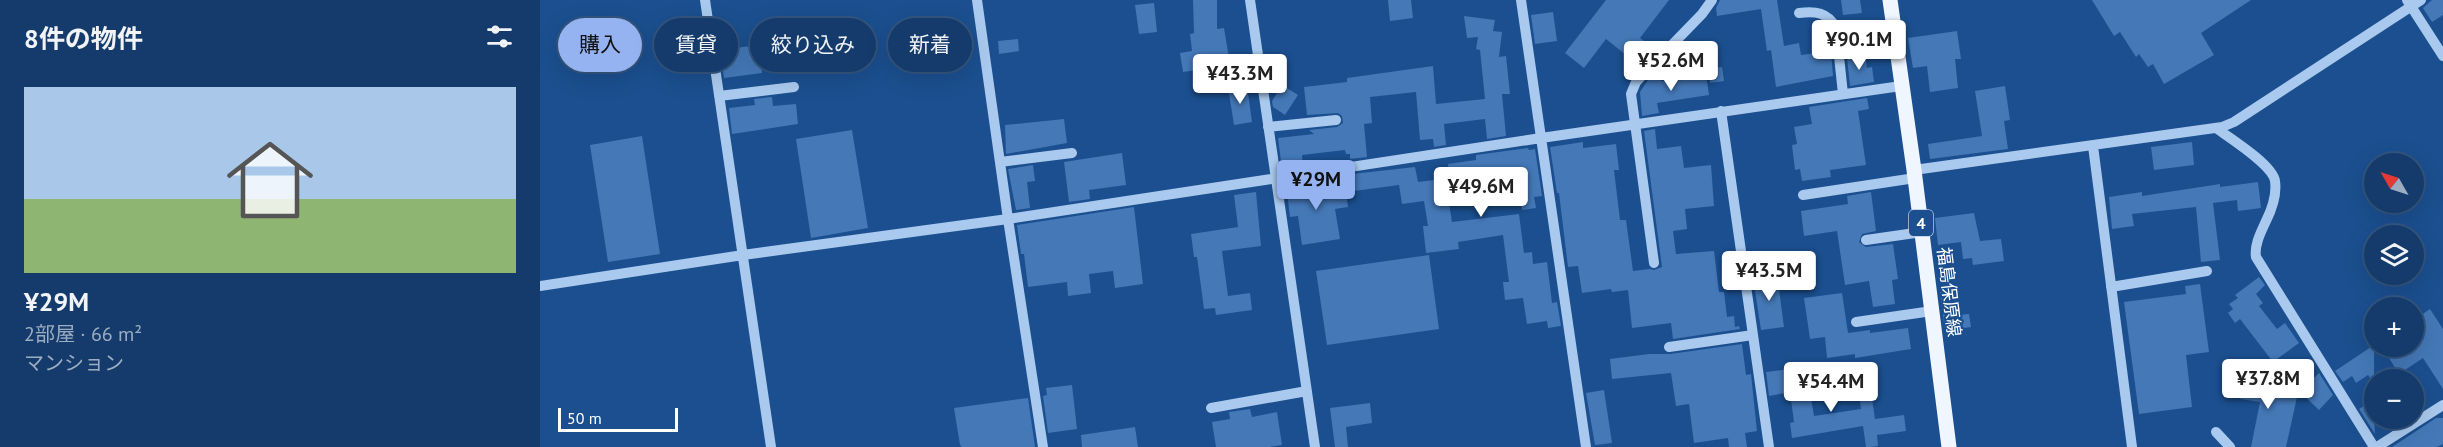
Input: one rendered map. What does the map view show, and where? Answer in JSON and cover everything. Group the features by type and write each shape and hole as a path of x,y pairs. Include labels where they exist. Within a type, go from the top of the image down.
{"main road":[{"name":"福島保原線","path":"1890,0 1915,174 1949,447"}],"street":[{"path":"705,0 771,447"},
{"path":"977,0 1043,447"},
{"path":"1250,0 1315,447"},
{"path":"1521,0 1586,447"},
{"path":"1654,263 1630,104 1633,86 1702,14 1712,0"},
{"path":"1803,195 1915,174 2216,128 2234,122 2409,3 2421,0"},
{"path":"2409,3 2443,56"},
{"path":"1798,13 1820,13 1832,19 1836,28 1843,94"},
{"path":"540,286 1901,86"},
{"path":"719,96 794,87"},
{"path":"1721,111 1769,447"},
{"path":"1268,127 1336,120"},
{"path":"2216,128 2262,163 2276,180 2272,208 2258,240 2256,257 2376,447 2443,405"},
{"path":"2092,146 2133,447"},
{"path":"1000,162 1072,153"},
{"path":"1866,240 1922,232"},
{"path":"2111,287 2207,271"},
{"path":"1856,322 1932,311"},
{"path":"1669,347 1753,335"},
{"path":"1211,408 1307,391"},
{"path":"2216,432 2230,447"}],"building":[{"path":"1193,0 1217,0 1217,29 1224,28 1229,58 1218,60 1219,67 1183,72 1180,53 1192,51 1190,34 1194,33"},
{"path":"1388,0 1411,0 1413,18 1390,21"},
{"path":"1606,0 1669,0 1640,38 1656,50 1634,73 1626,66 1631,59 1606,39 1584,68 1565,53"},
{"path":"1720,0 1777,0 1784,46 1799,43 1801,55 1831,51 1833,76 1776,87 1771,50 1767,51 1761,9 1717,16 1716,8"},
{"path":"1841,0 1860,0 1862,13 1843,15"},
{"path":"2092,0 2251,0 2201,33 2214,55 2164,84 2153,64 2148,67 2139,54 2136,57 2120,32 2114,36"},
{"path":"2432,0 2443,0 2443,15 2432,22 2423,8"},
{"path":"1154,3 1157,32 1139,34 1135,5"},
{"path":"1553,12 1557,41 1535,44 1531,15"},
{"path":"1464,16 1495,20 1493,31 1502,32 1499,57 1506,56 1510,94 1502,94 1506,136 1487,139 1485,119 1444,124 1446,145 1434,147 1433,139 1420,140 1416,92 1370,97 1372,123 1364,124 1367,157 1350,159 1350,154 1346,154 1345,150 1302,155 1303,167 1282,169 1278,138 1314,134 1309,130 1337,127 1343,123 1342,116 1338,113 1307,115 1304,87 1347,82 1347,78 1433,66 1436,104 1485,99 1480,50 1476,49 1478,37 1467,38"},
{"path":"1957,31 1961,59 1955,59 1958,88 1930,92 1927,66 1913,68 1908,38"},
{"path":"1018,39 1019,51 999,54 998,41"},
{"path":"750,46 750,72 762,73 724,78 723,72 738,72 738,48"},
{"path":"1865,54 1867,68 1872,67 1874,82 1850,86 1847,57"},
{"path":"1722,67 1724,81 1710,83 1708,69"},
{"path":"1706,74 1709,95 1657,103 1659,113 1642,116 1640,92 1648,80 1661,78 1661,81"},
{"path":"1242,84 1244,94 1248,93 1252,122 1234,125 1228,87"},
{"path":"1282,85 1298,95 1285,115 1273,107 1272,101"},
{"path":"2005,86 2010,120 2004,121 2008,149 1930,159 1928,144 1982,136 1975,91"},
{"path":"772,97 773,106 796,104 798,124 732,134 729,108 755,105 754,99"},
{"path":"1867,98 1869,109 1858,111 1866,165 1830,170 1831,177 1802,181 1800,169 1795,170 1792,145 1797,144 1794,127 1812,124 1809,107"},
{"path":"1064,119 1067,143 1006,154 1005,125"},
{"path":"1655,129 1657,149 1681,146 1684,168 1711,165 1714,206 1685,209 1687,229 1673,231 1676,254 1714,251 1719,292 1724,292 1727,317 1734,316 1735,327 1739,326 1740,329 1673,339 1671,323 1632,328 1628,290 1612,292 1611,289 1582,293 1578,266 1568,267 1559,193 1557,193 1550,147 1583,142 1583,148 1616,144 1619,170 1614,170 1620,220 1626,220 1633,271 1654,270 1662,267 1644,131"},
{"path":"852,130 868,228 811,238 796,139"},
{"path":"642,136 660,254 608,262 590,145"},
{"path":"2192,142 2194,165 2154,170 2151,147"},
{"path":"1528,148 1529,150 1535,149 1542,196 1534,197 1536,208 1522,210 1519,187 1448,197 1452,222 1519,214 1524,253 1532,252 1533,264 1547,262 1552,303 1557,302 1561,326 1548,328 1547,321 1527,324 1523,298 1505,300 1503,282 1509,282 1503,235 1458,242 1459,249 1426,253 1423,226 1428,226 1424,201 1402,204 1399,185 1354,191 1352,174 1415,167 1418,182 1450,178 1448,164 1476,160 1476,155"},
{"path":"1122,153 1126,185 1089,190 1090,199 1069,202 1064,162"},
{"path":"1033,165 1035,181 1027,182 1030,208 1016,210 1008,169"},
{"path":"1305,182 1307,191 1345,186 1348,207 1335,209 1340,239 1302,245 1298,216 1290,217 1286,184"},
{"path":"2258,182 2261,208 2238,211 2237,200 2213,203 2220,260 2201,262 2196,207 2132,214 2134,226 2112,229 2109,197 2142,192 2142,196 2220,184 2220,187"},
{"path":"1256,192 1261,246 1222,251 1228,296 1250,293 1252,310 1216,315 1215,308 1204,309 1197,257 1194,257 1191,234 1238,227 1234,195"},
{"path":"1871,192 1876,231 1862,234 1859,242 1866,247 1893,244 1898,279 1892,280 1895,304 1873,307 1869,281 1845,285 1837,231 1804,236 1801,211 1848,204 1847,196"},
{"path":"1134,207 1143,284 1115,288 1113,271 1089,274 1091,293 1068,296 1067,282 1028,287 1024,254 1021,254 1017,225"},
{"path":"1974,213 1980,241 2001,239 2004,261 1973,265 1972,258 1963,259 1961,242 1938,245 1935,218"},
{"path":"1429,255 1439,329 1327,345 1316,271"},
{"path":"1777,274 1784,327 1761,330 1753,277"},
{"path":"2259,277 2265,285 2256,294 2263,303 2259,306 2277,329 2285,323 2299,343 2273,362 2240,319 2235,323 2228,313 2233,309 2229,304 2238,298 2235,295"},
{"path":"2200,284 2209,352 2186,355 2192,407 2139,414 2124,302 2186,294 2185,286"},
{"path":"1955,290 1958,315 1969,314 1971,327 1945,331 1940,292"},
{"path":"1842,293 1848,333 1870,330 1870,333 1908,328 1911,349 1855,358 1855,354 1827,358 1825,337 1810,339 1804,298"},
{"path":"2430,309 2443,329 2443,389 2423,358 2406,369 2396,369 2388,357 2424,357 2424,313"},
{"path":"1742,344 1746,375 1751,374 1757,431 1745,433 1747,447 1729,447 1728,438 1694,443 1689,404 1676,406 1671,373 1612,379 1610,359 1670,354"},
{"path":"2364,352 2364,357 2374,357 2374,369 2364,369 2364,378 2356,383 2352,376 2343,382 2335,371"},
{"path":"2247,361 2263,364 2259,389 2297,397 2286,447 2251,447 2260,402 2240,399"},
{"path":"1790,369 1793,388 1809,386 1814,416 1861,409 1859,394 1871,392 1875,419 1904,415 1906,431 1877,435 1878,446 1870,447 1866,447 1863,426 1792,438 1790,423 1794,422 1790,392 1769,396 1766,372"},
{"path":"2319,373 2333,395 2319,410 2300,392"},
{"path":"1072,385 1077,429 1048,433 1043,396 1047,395 1046,388"},
{"path":"1604,390 1612,443 1595,445 1586,393"},
{"path":"1028,398 1035,447 962,447 960,445 954,408"},
{"path":"1370,403 1372,423 1346,427 1348,447 1335,447 1330,408"},
{"path":"2364,406 2364,417 2359,409"},
{"path":"1250,409 1252,417 1277,412 1282,445 1216,447 1212,422 1230,419 1229,412"},
{"path":"2436,418 2443,418 2443,444 2437,447 2392,447 2419,429 2424,429 2424,426"},
{"path":"1135,427 1138,447 1082,447 1081,435"}]}
